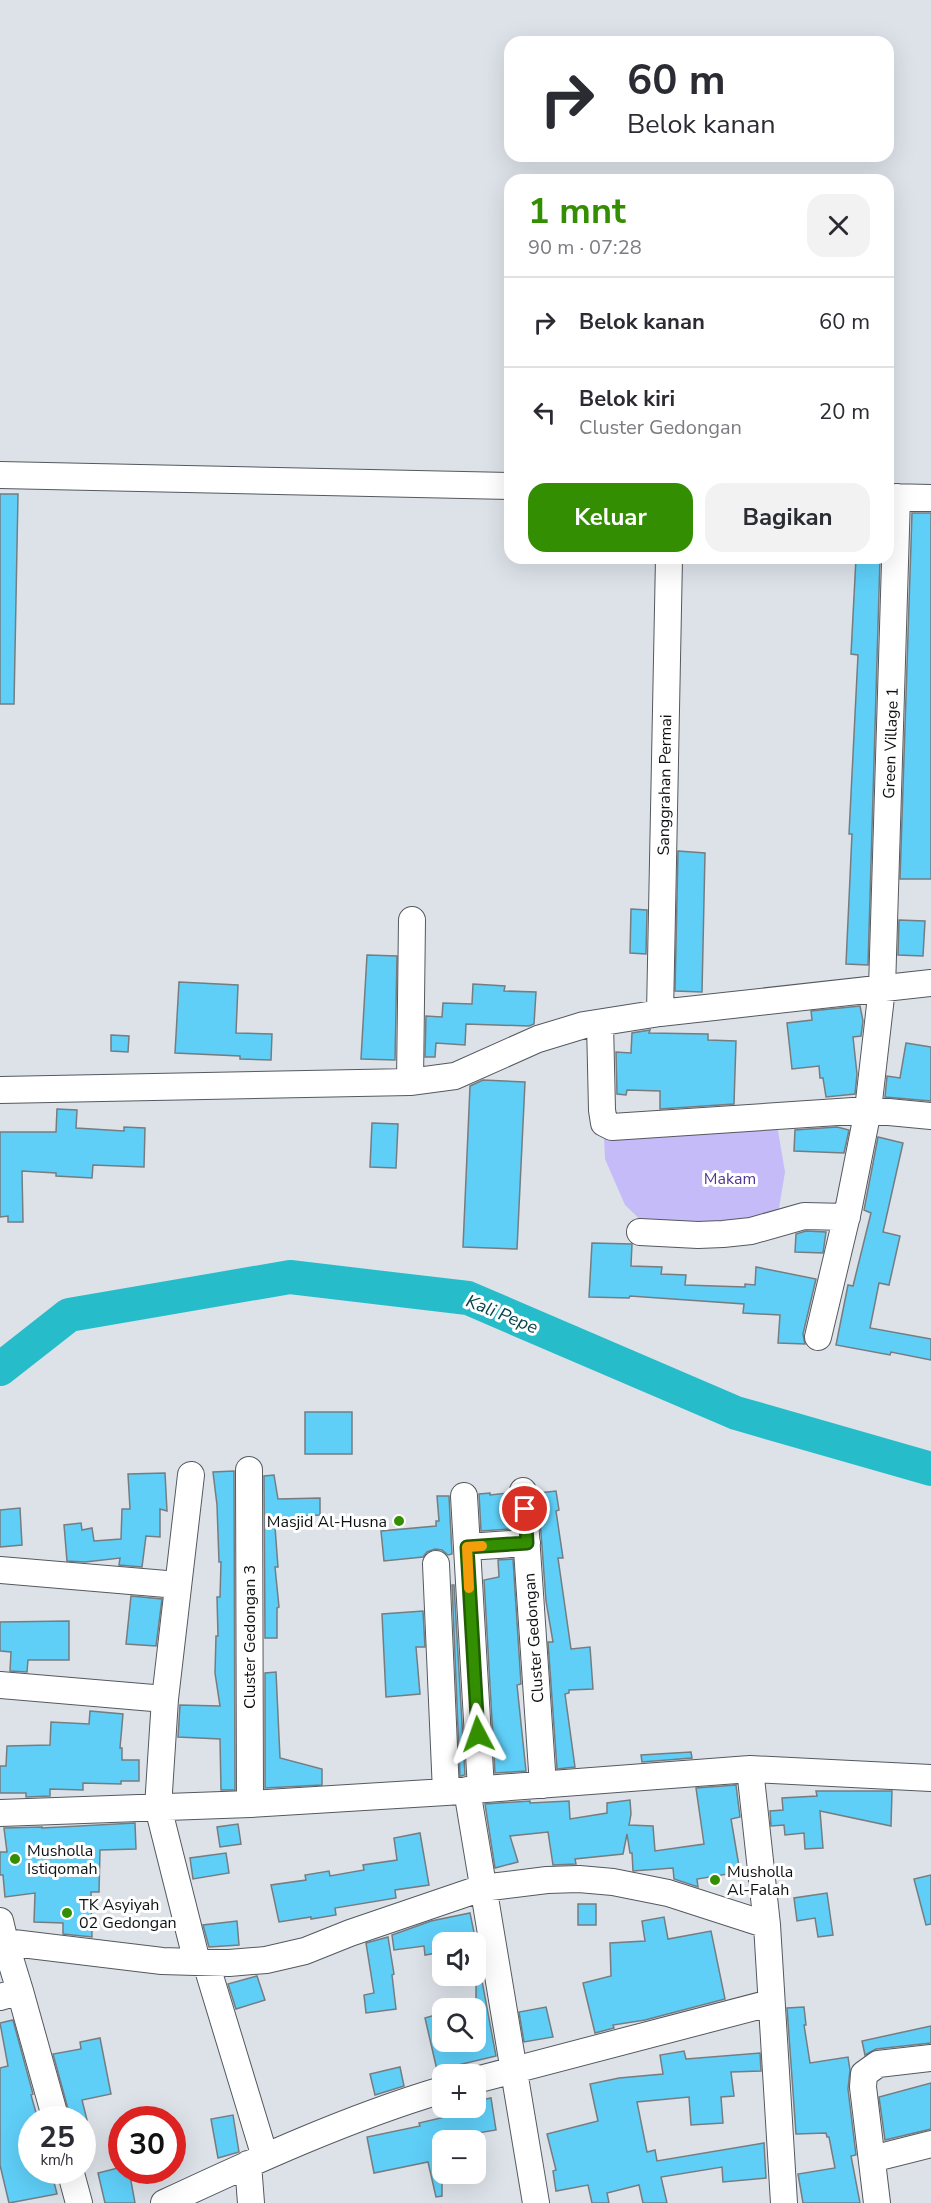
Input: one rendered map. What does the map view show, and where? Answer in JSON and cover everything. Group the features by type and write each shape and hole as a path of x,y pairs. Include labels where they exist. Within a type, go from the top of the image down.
{"street":[{"path":"0,475 504,486"},
{"path":"894,497 931,498"},
{"name":"Sanggrahan Permai","path":"660,1013 669,564"},
{"name":"Green Village 1","path":"818,1337 868,1110 882,988 891,564"},
{"path":"410,1082 412,920"},
{"path":"0,1090 410,1082 455,1076 538,1040 584,1025 660,1013 931,983"},
{"path":"600,1023 602,1110 604,1123 612,1127 868,1110 931,1116"},
{"path":"640,1232 723,1234 751,1231 804,1216 846,1218"},
{"name":"Cluster Gedongan 3","path":"249,1470 249,1804"},
{"path":"191,1475 165,1699 159,1807 256,2161 250,2203"},
{"name":"Cluster Gedongan","path":"524,1491 543,1785"},
{"path":"464,1496 467,1547 465,1791"},
{"path":"467,1547 527,1543"},
{"path":"436,1564 465,1791 536,2203"},
{"path":"0,1570 178,1585"},
{"path":"0,1685 165,1699"},
{"path":"750,1769 766,1925 784,2203"},
{"path":"0,1813 249,1804 465,1791 750,1769 931,1778"},
{"path":"51,2106 10,1994 3,1931 162,1961 201,1963 266,1960 305,1951 350,1933 482,1888 547,1880 579,1879 613,1882 668,1893 766,1925"},
{"path":"486,2077 770,2003"},
{"path":"877,2203 864,2074 878,2064 931,2058"},
{"path":"164,2203 338,2127 432,2094"},
{"path":"872,2159 931,2144"},
{"path":"74,2184 79,2203"}],"green space":[{"name":"Makam","path":"777,1125 785,1172 778,1214 754,1225 647,1226 625,1205 605,1159 604,1136"}],"building":[{"path":"0,494 18,494 14,704 0,704"},
{"path":"912,513 931,513 931,879 900,879"},
{"path":"856,564 880,564 868,965 846,964 852,834 849,834 858,655 851,654"},
{"path":"678,851 705,853 702,992 675,991"},
{"path":"631,909 647,910 646,954 630,953"},
{"path":"899,920 925,921 923,956 898,955"},
{"path":"367,955 397,956 395,1060 361,1059"},
{"path":"179,982 238,985 236,1033 272,1034 271,1060 175,1053"},
{"path":"473,984 505,986 504,991 536,992 534,1024 529,1026 466,1024 465,1045 436,1043 435,1057 425,1057 426,1016 442,1017 443,1003 472,1004"},
{"path":"860,1006 863,1021 861,1036 853,1037 857,1074 855,1094 826,1097 819,1066 792,1069 787,1023 812,1020 811,1011"},
{"path":"650,1030 649,1033 708,1034 708,1040 736,1041 734,1104 660,1109 660,1091 627,1090 626,1095 617,1094 616,1052 631,1053 632,1033"},
{"path":"111,1035 129,1036 128,1052 111,1051"},
{"path":"906,1043 931,1047 931,1101 885,1097 887,1076 900,1078"},
{"path":"483,1080 525,1082 517,1249 463,1247 470,1086"},
{"path":"57,1109 77,1110 76,1128 124,1131 124,1127 145,1128 144,1167 93,1165 92,1178 22,1171 23,1222 8,1222 8,1216 0,1217 0,1132 56,1132"},
{"path":"372,1123 398,1124 396,1168 370,1167"},
{"path":"837,1127 849,1130 844,1153 794,1151 795,1130"},
{"path":"878,1137 903,1143 883,1232 900,1236 889,1285 879,1283 870,1328 931,1339 931,1360 836,1345 848,1285 853,1286 871,1213 864,1210"},
{"path":"806,1231 826,1232 823,1253 795,1252 796,1234"},
{"path":"592,1243 632,1244 631,1266 662,1267 661,1274 686,1275 685,1285 745,1287 745,1284 755,1285 756,1267 816,1279 803,1334 805,1344 778,1343 780,1315 743,1313 744,1304 630,1296 629,1298 589,1297"},
{"path":"305,1412 352,1412 352,1454 305,1454"},
{"path":"234,1471 235,1790 221,1790 220,1739 178,1737 180,1705 220,1706 215,1673 216,1636 218,1636 217,1597 220,1597 221,1562 219,1562 213,1472"},
{"path":"165,1473 167,1511 160,1509 160,1537 146,1536 142,1567 119,1565 120,1558 85,1562 67,1561 64,1525 81,1523 82,1530 92,1528 94,1541 121,1539 122,1509 130,1509 128,1474"},
{"path":"274,1475 278,1499 320,1498 320,1515 301,1516 301,1526 275,1527 278,1567 275,1567 279,1607 277,1608 277,1638 265,1638 264,1476"},
{"path":"556,1491 559,1510 556,1511 563,1558 558,1558 571,1649 590,1647 593,1689 569,1690 569,1693 565,1694 575,1767 557,1769 548,1642 553,1642 546,1601 538,1493"},
{"path":"490,1493 490,1495 508,1493 511,1529 481,1531 479,1494"},
{"path":"437,1496 449,1496 452,1554 448,1555 442,1550 435,1549 427,1552 423,1557 384,1561 381,1531 436,1526 436,1521 439,1521"},
{"path":"20,1508 22,1545 0,1547 0,1510"},
{"path":"513,1559 521,1684 517,1685 526,1771 495,1773 484,1580 499,1577 498,1560"},
{"path":"452,1585 454,1585 465,1775 460,1776"},
{"path":"131,1596 162,1599 156,1646 126,1644"},
{"path":"423,1611 425,1647 416,1647 420,1694 386,1697 382,1614"},
{"path":"69,1621 69,1660 28,1660 27,1672 10,1671 11,1652 0,1651 0,1622"},
{"path":"276,1672 280,1758 322,1769 322,1785 265,1788 265,1673"},
{"path":"90,1711 123,1714 120,1748 122,1748 122,1760 139,1760 139,1781 121,1781 121,1784 83,1783 83,1790 50,1789 50,1796 26,1797 26,1793 0,1793 0,1766 6,1766 7,1746 50,1745 51,1722 89,1724"},
{"path":"691,1752 692,1758 642,1762 641,1755"},
{"path":"736,1785 740,1817 731,1819 740,1872 697,1879 698,1887 674,1879 673,1868 633,1871 632,1853 630,1853 627,1834 623,1854 575,1859 576,1864 553,1865 548,1832 510,1836 518,1862 495,1868 485,1804 569,1801 570,1819 607,1813 607,1803 630,1800 629,1825 653,1826 655,1851 704,1844 696,1788"},
{"path":"816,1791 892,1791 891,1826 820,1811 823,1848 805,1849 804,1833 785,1835 784,1825 771,1826 770,1811 783,1810 782,1798 817,1796"},
{"path":"135,1823 136,1849 100,1850 99,1892 91,1892 92,1937 63,1934 63,1923 34,1922 35,1893 5,1897 3,1875 0,1875 0,1852 7,1852 4,1828"},
{"path":"238,1824 241,1844 220,1847 217,1827"},
{"path":"420,1833 429,1885 395,1890 396,1898 335,1908 336,1915 279,1922 271,1885 306,1880 305,1875 329,1871 330,1876 364,1870 363,1865 397,1860 394,1838"},
{"path":"226,1853 229,1873 193,1879 190,1858"},
{"path":"931,1875 931,1924 926,1925 914,1879"},
{"path":"827,1893 833,1935 818,1937 815,1918 797,1921 794,1898"},
{"path":"578,1904 596,1904 596,1925 578,1925"},
{"path":"470,1913 474,1932 432,1932 432,1954 425,1955 424,1946 394,1950 392,1935 431,1921"},
{"path":"664,1917 668,1939 711,1931 725,1999 645,2020 613,2025 614,2028 595,2033 583,1983 611,1976 610,1943 645,1941 642,1921"},
{"path":"237,1921 239,1945 209,1947 203,1925"},
{"path":"388,1937 394,1974 392,1975 396,2009 366,2013 364,1995 374,1993 366,1943"},
{"path":"257,1976 265,2000 236,2009 228,1984"},
{"path":"476,1986 483,1986 485,1998 476,1998"},
{"path":"486,2002 496,2056 462,2064 436,2064 433,2052 486,2052"},
{"path":"546,2007 553,2037 524,2042 519,2012"},
{"path":"804,2007 806,2025 804,2025 810,2063 848,2057 850,2070 848,2089 856,2155 851,2156 860,2203 803,2203 798,2174 835,2168 829,2137 826,2133 796,2134 787,2008"},
{"path":"432,2016 432,2048 425,2018"},
{"path":"13,2020 33,2094 31,2095 34,2106 18,2106 18,2184 54,2184 57,2194 9,2203 0,2165 0,2068 8,2066 0,2023"},
{"path":"931,2026 931,2043 876,2049 865,2055 862,2041"},
{"path":"100,2038 111,2094 82,2100 84,2106 67,2106 53,2054 81,2049 80,2042"},
{"path":"684,2051 686,2059 760,2053 761,2071 731,2072 734,2096 721,2097 723,2123 691,2125 689,2097 637,2102 647,2152 655,2150 657,2161 764,2143 766,2178 723,2182 722,2167 661,2177 667,2203 643,2203 639,2185 607,2193 609,2203 592,2203 588,2185 556,2191 553,2171 556,2170 547,2134 598,2121 590,2084 619,2078 663,2074 660,2055"},
{"path":"400,2067 404,2086 375,2095 370,2074"},
{"path":"931,2083 931,2129 885,2140 879,2097"},
{"path":"491,2098 496,2130 432,2130 432,2180 428,2162 374,2173 367,2137 420,2126 419,2123 441,2118 486,2118 486,2099"},
{"path":"233,2115 239,2152 218,2158 211,2119"},
{"path":"108,2170 108,2184 132,2184 135,2203 105,2203 98,2173"},
{"path":"433,2184 442,2184 442,2196 436,2197"}],"waterway":[{"name":"Kali Pepe","path":"0,1369 69,1315 290,1277 468,1298 736,1413 931,1469"}],"slow traffic":[{"path":"469,1588 467,1547 482,1546"}],"place":[{"name":"Masjid Al-Husna","path":"399,1521"},
{"name":"Musholla Istiqomah","path":"15,1859"},
{"name":"Musholla Al-Falah","path":"715,1880"},
{"name":"TK Asyiyah 02 Gedongan","path":"67,1913"}],"route":[{"path":"478,1734 467,1547 527,1543 525,1509"}]}
